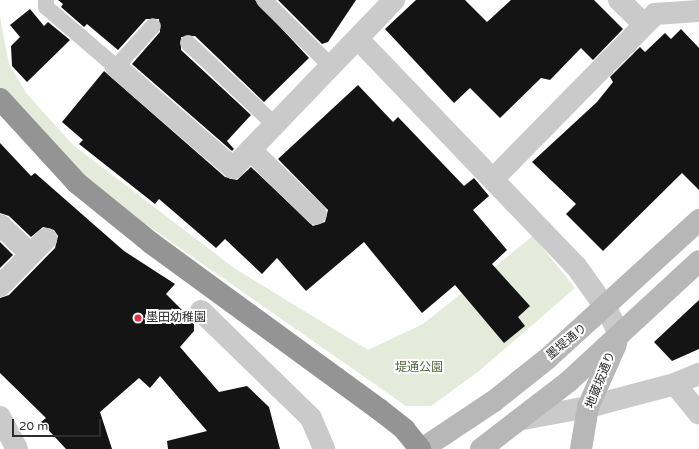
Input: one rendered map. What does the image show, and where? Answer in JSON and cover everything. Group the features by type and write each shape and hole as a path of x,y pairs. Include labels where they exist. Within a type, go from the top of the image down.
{"highway":[{"path":"0,99 77,183 151,243 380,410 404,429 421,449"}],"main road":[{"name":"墨堤通り","path":"421,449 504,394 606,308 699,220"},
{"path":"481,449 523,419 620,335 699,261"},
{"name":"地蔵坂通り","path":"581,449 588,406 620,335"}],"street":[{"path":"619,0 644,24"},
{"path":"116,67 233,168 358,39 391,1"},
{"path":"494,178 655,14 699,11"},
{"path":"358,39 494,178 576,266 606,308 620,335"},
{"path":"251,150 316,214"},
{"path":"0,225 31,254"},
{"path":"0,286 46,239"},
{"path":"201,312 311,418 324,449"},
{"path":"523,419 588,406 674,384 699,374"},
{"path":"674,384 699,414"},
{"path":"2,426 17,449"}],"lane":[{"path":"46,0 46,7 116,67 153,26"},
{"path":"264,0 331,66"},
{"path":"188,43 275,125"}],"green space":[{"name":"堤通公園","path":"0,17 9,64 27,94 73,145 234,268 368,350 423,324 533,236 575,288 479,371 431,406 406,406 77,176 0,91"}],"building":[{"path":"58,0 255,0 309,58 264,102 195,36 181,37 181,50 251,115 227,141 234,149 232,151 132,64 160,32 159,19 146,19 118,50 87,24 84,27 61,7 63,4"},
{"path":"278,0 356,0 328,42 322,44"},
{"path":"416,0 465,0 487,22 511,0 594,0 623,29 593,60 581,48 550,80 541,78 500,118 470,88 454,103 385,29"},
{"path":"30,9 44,26 48,22 70,40 27,82 12,66 11,46 20,37 10,25"},
{"path":"681,29 699,48 699,190 682,173 603,251 566,214 576,204 532,162 597,102 613,82 610,77 640,47 645,52 665,33 671,39"},
{"path":"104,71 225,177 237,180 251,167 313,226 325,222 328,210 278,159 358,85 393,122 398,117 464,186 474,178 489,196 473,210 507,250 492,264 530,306 518,317 525,326 504,343 455,285 422,313 364,242 306,291 277,258 262,274 225,239 216,248 159,199 155,204 79,144 83,140 62,122"},
{"path":"0,143 31,176 35,173 124,251 175,284 166,294 194,322 194,331 180,347 219,392 247,386 269,407 280,449 168,449 167,441 207,431 160,376 150,388 139,378 100,412 112,449 66,449 41,422 46,418 0,373 0,298 9,295 55,248 58,236 54,230 43,227 31,237 9,216 0,213"},
{"path":"0,242 13,255 0,268"},
{"path":"699,300 699,349 672,361 654,342"}],"place":[{"name":"墨田幼稚園","path":"138,318"}]}
